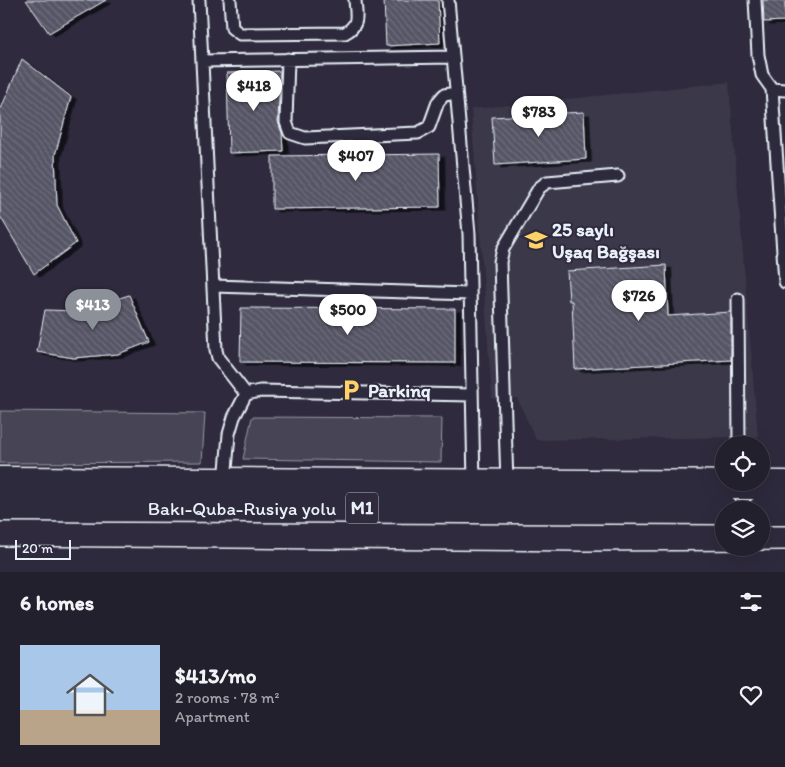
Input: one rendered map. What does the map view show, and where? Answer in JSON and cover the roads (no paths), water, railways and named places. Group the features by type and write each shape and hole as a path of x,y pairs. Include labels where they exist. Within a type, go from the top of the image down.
{"highway":[{"path":"0,481 715,484"},
{"path":"770,485 785,485"},
{"name":"Bakı-Quba-Rusiya yolu","path":"0,507 715,510"},
{"path":"770,510 785,511"},
{"path":"0,561 548,569 583,569 611,566 785,565"},
{"path":"611,566 659,572"}],"lane":[{"path":"199,0 216,350 218,358 246,394"},
{"path":"230,0 232,28 240,34 345,32 352,29 356,22 355,0"},
{"path":"448,0 469,234 474,484"},
{"path":"755,0 758,55 762,75 772,89 785,282"},
{"path":"202,61 453,57"},
{"path":"288,59 286,122 290,133 305,138 418,133 430,127 438,102 444,95 456,93"},
{"path":"772,89 785,90"},
{"path":"506,484 500,262 503,249 539,188 547,182 618,176"},
{"path":"212,286 470,294"},
{"path":"738,299 739,436"},
{"path":"246,394 260,391 472,394"},
{"path":"225,482 229,434 234,417 246,394"}],"place":[{"name":"25 saylı Uşaq Bağşası","path":"536,240"},
{"name":"Parkinq","path":"351,390"}]}
